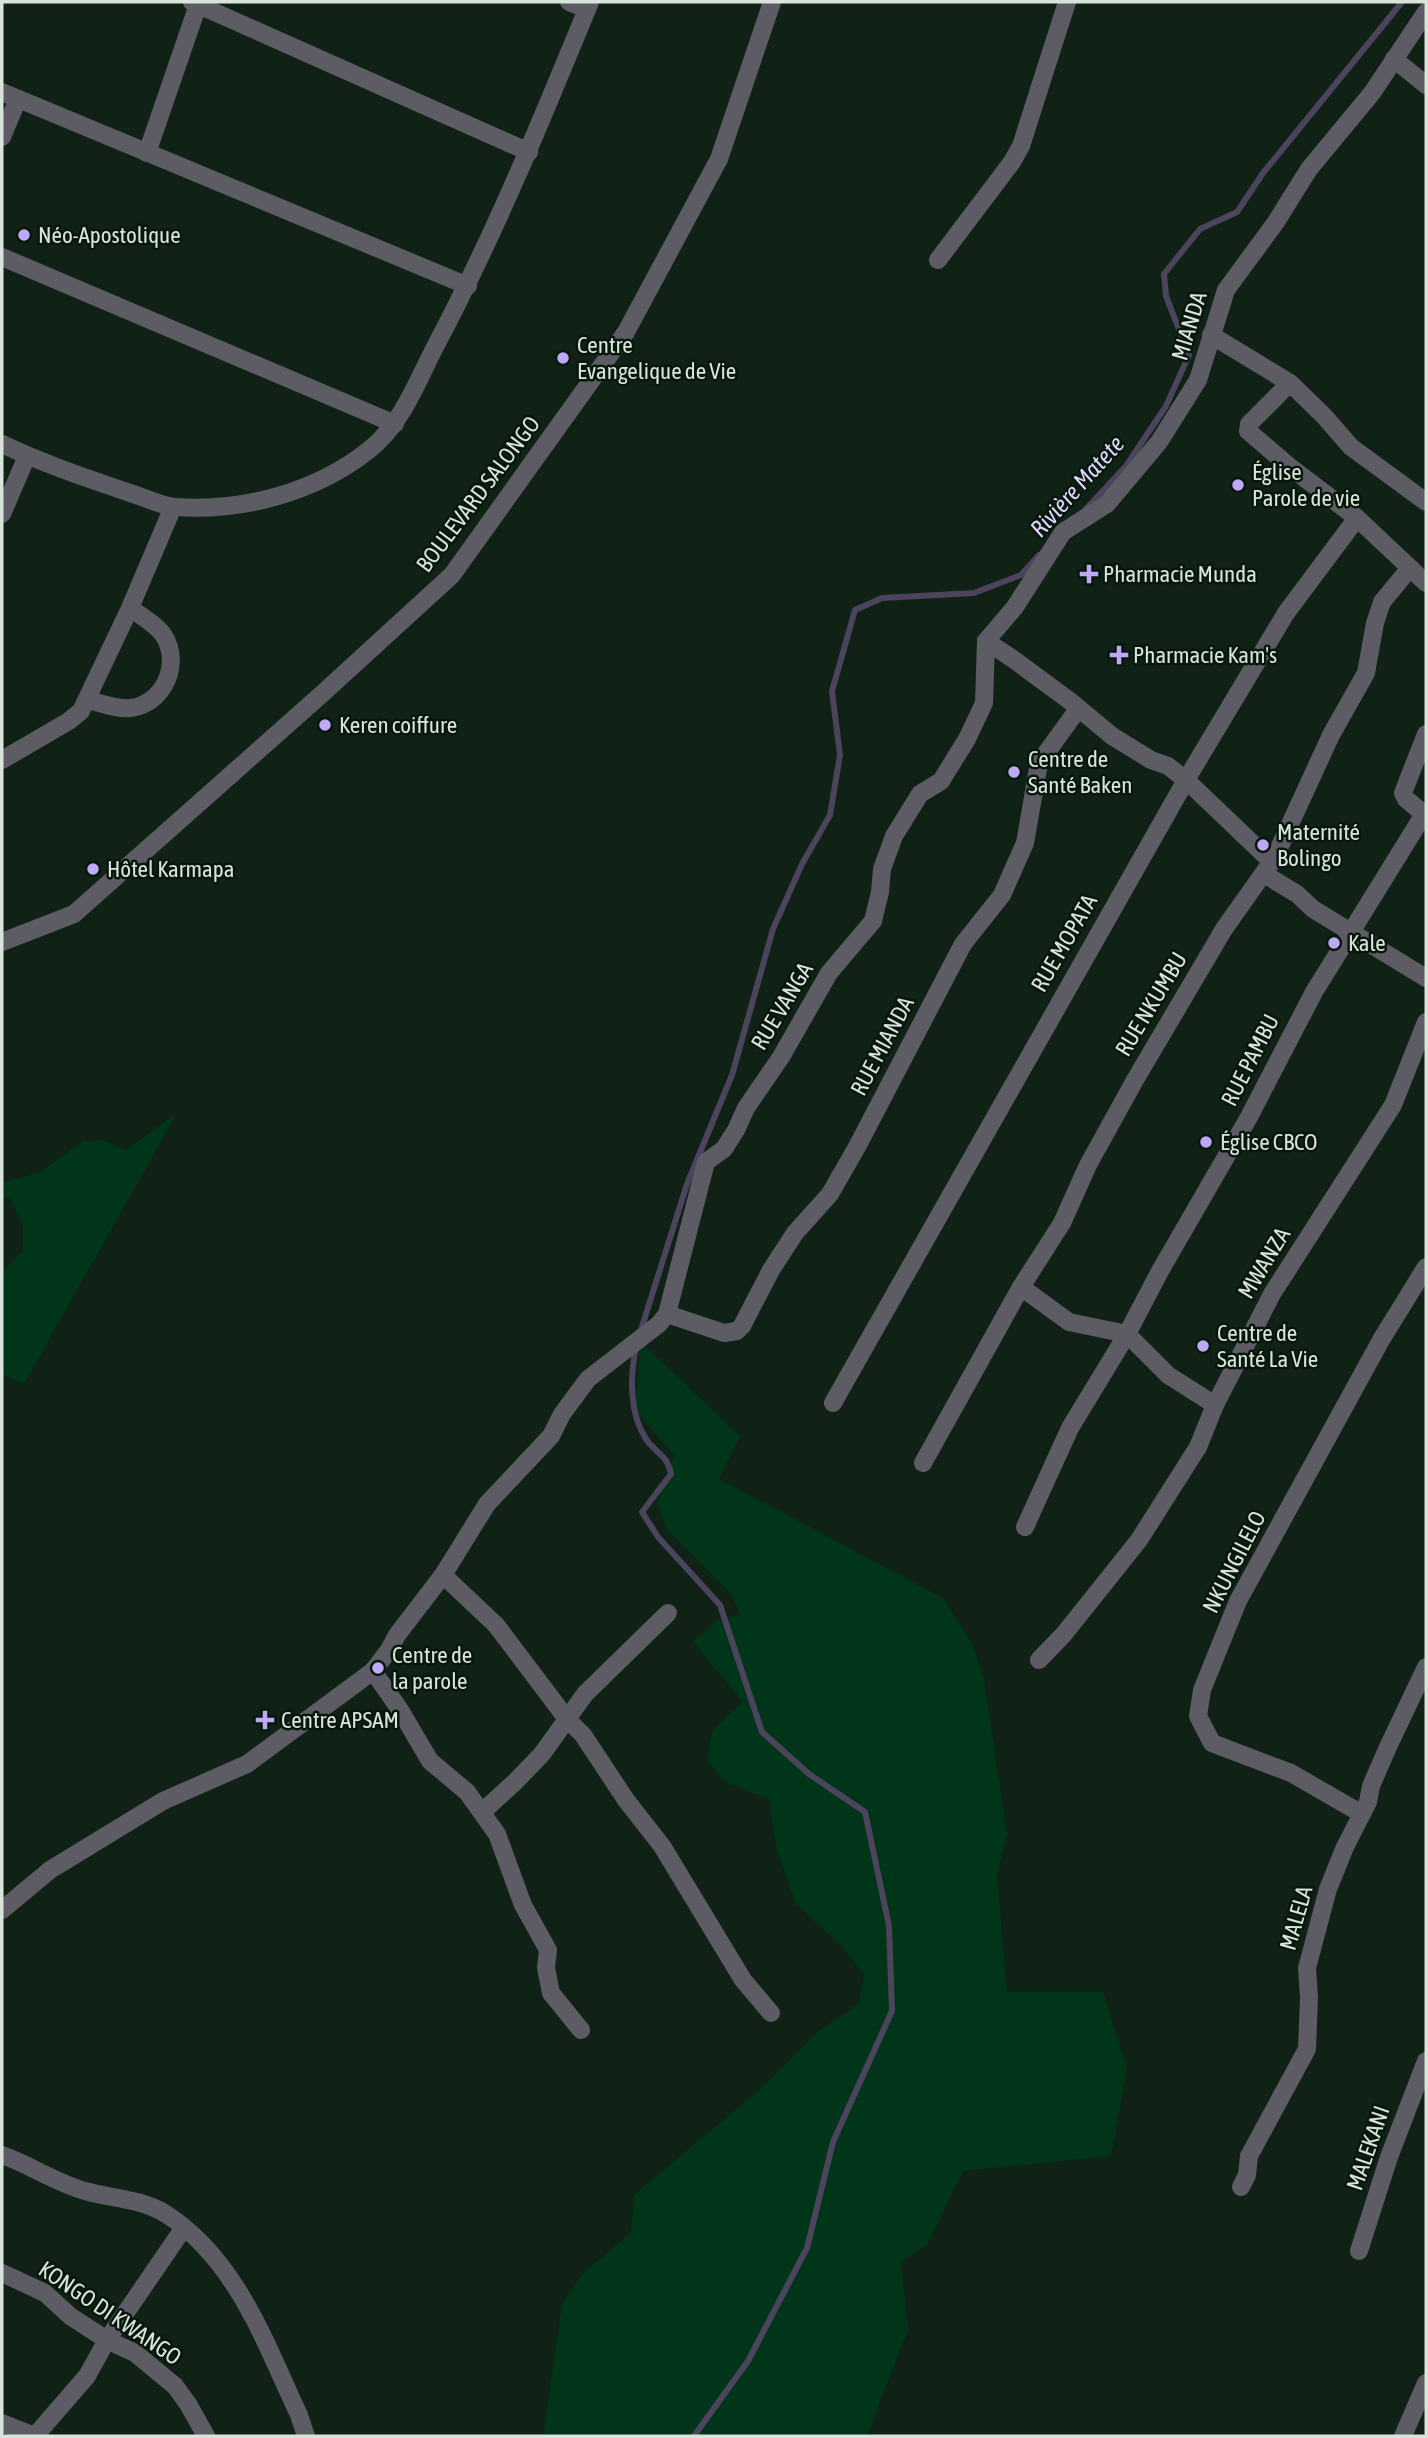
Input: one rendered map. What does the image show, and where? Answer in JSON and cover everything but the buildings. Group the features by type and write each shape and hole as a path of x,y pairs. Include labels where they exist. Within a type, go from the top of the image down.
{"street":[{"path":"2,444 42,463 173,507 219,507 263,501 327,477 369,450 395,424 468,286 529,152 589,6 569,2"},
{"name":"BOULEVARD SALONGO","path":"2,942 74,914 452,575 626,332 719,159 772,2"},
{"path":"938,260 1012,162 1021,146 1067,2"},
{"path":"147,153 196,3 529,152"},
{"name":"MIANDA","path":"986,641 1015,607 1063,531 1107,504 1159,442 1198,380 1226,290 1276,222 1309,169 1372,93 1426,12"},
{"path":"1394,59 1426,86"},
{"path":"2,137 10,95 468,286"},
{"path":"2,257 395,424"},
{"path":"1211,335 1290,383 1351,447 1426,502"},
{"path":"1290,383 1249,424 1248,431 1357,518 1426,583"},
{"path":"2,514 27,456"},
{"path":"2,760 69,721 81,711 130,608 173,507"},
{"name":"RUE MOPATA","path":"833,1404 1186,780 1286,613 1357,518"},
{"name":"RUE NKUMBU","path":"923,1463 1021,1287 1062,1223 1101,1142 1223,929 1268,868 1331,735 1366,673 1375,623 1382,602 1410,568"},
{"path":"88,700 130,709 148,702 164,687 172,668 170,647 162,633 130,608"},
{"path":"986,641 1112,736 1151,760 1168,766 1186,780 1268,868 1313,909 1426,978"},
{"name":"RUE VANGA","path":"667,1314 706,1163 724,1149 746,1108 781,1057 829,973 873,921 882,869 894,836 920,794 942,781 984,703 986,641"},
{"name":"RUE MIANDA","path":"667,1314 724,1333 737,1332 771,1270 796,1233 830,1194 963,944 1002,895 1026,843 1039,763 1078,709"},
{"name":"RUE PAMBU","path":"1025,1527 1070,1428 1127,1334 1160,1270 1250,1117 1314,992 1425,814 1406,799 1403,793 1426,734"},
{"name":"MWANZA","path":"1040,1660 1065,1634 1139,1540 1198,1447 1214,1405 1272,1294 1393,1105 1426,1022"},
{"name":"NKUNGILELO","path":"1362,1814 1290,1773 1212,1743 1198,1716 1202,1690 1238,1601 1381,1340 1426,1267"},
{"path":"1021,1287 1069,1322 1127,1334 1168,1375 1214,1405"},
{"path":"2,1910 50,1870 163,1801 247,1764 373,1671 443,1575 488,1504 551,1436 562,1414 588,1380 659,1324 667,1314"},
{"path":"443,1575 496,1625 567,1719 583,1735 625,1800 662,1846 743,1980 772,2013"},
{"path":"482,1812 542,1754 584,1693 668,1614"},
{"name":"MALELA","path":"1241,2187 1247,2175 1250,2156 1307,2049 1307,1968 1328,1889 1362,1814 1380,1766 1426,1667"},
{"path":"373,1671 430,1760 467,1792 497,1834 523,1905 548,1951 546,1968 551,1993 581,2031"},
{"name":"MALEKANI","path":"1359,2251 1389,2157 1426,2062"},
{"path":"2,2155 83,2191 142,2202 166,2215 183,2229 225,2270 240,2292 306,2436"},
{"path":"2,2423 35,2436 79,2387 107,2340 183,2229"},
{"name":"KONGO DI KWANGO","path":"2,2273 45,2293 70,2316 107,2340 135,2353 175,2386 206,2436"},
{"path":"1403,2436 1426,2384"}],"green space":[{"path":"177,1113 24,1384 2,1374 2,1271 23,1251 23,1226 10,1198 2,1196 2,1182 39,1173 84,1141 103,1140 126,1150"},
{"path":"640,1341 740,1436 719,1479 943,1598 972,1644 984,1679 1007,1834 997,1874 1007,1992 1103,1992 1127,2068 1111,2156 963,2171 927,2245 901,2261 908,2330 867,2436 543,2436 562,2304 582,2274 631,2233 634,2195 758,2091 816,2033 859,2003 864,1975 843,1947 796,1904 777,1851 769,1799 725,1782 707,1761 712,1731 743,1702 693,1642 717,1620 740,1615 732,1595 668,1531 657,1504 674,1455 635,1409"}],"waterway":[{"name":"Rivière Matete","path":"1084,511 1126,466 1166,406 1189,355 1166,296 1164,274 1200,229 1237,212 1263,173 1402,2"},
{"path":"640,1333 687,1184 732,1075 773,929 802,864 830,815 840,755 832,691 855,610 882,598 974,593 1021,575 1039,555"},
{"path":"636,1347 632,1382 636,1418 646,1439 664,1458 671,1474 642,1512 658,1537 720,1605 762,1732 809,1774 865,1812 889,1926 892,2011 833,2142 807,2248 748,2361 694,2436"}],"place":[{"name":"Néo-Apostolique","path":"24,235"},
{"name":"Centre Evangelique de Vie","path":"563,358"},
{"name":"Église Parole de vie","path":"1238,485"},
{"name":"Pharmacie Munda","path":"1089,574"},
{"name":"Pharmacie Kam's","path":"1119,655"},
{"name":"Keren coiffure","path":"325,725"},
{"name":"Centre de Santé Baken","path":"1014,772"},
{"name":"Maternité Bolingo","path":"1263,845"},
{"name":"Hôtel Karmapa","path":"93,869"},
{"name":"Kale","path":"1334,943"},
{"name":"Église CBCO","path":"1206,1142"},
{"name":"Centre de Santé La Vie","path":"1203,1346"},
{"name":"Centre de la parole","path":"378,1668"},
{"name":"Centre APSAM","path":"265,1720"}]}
